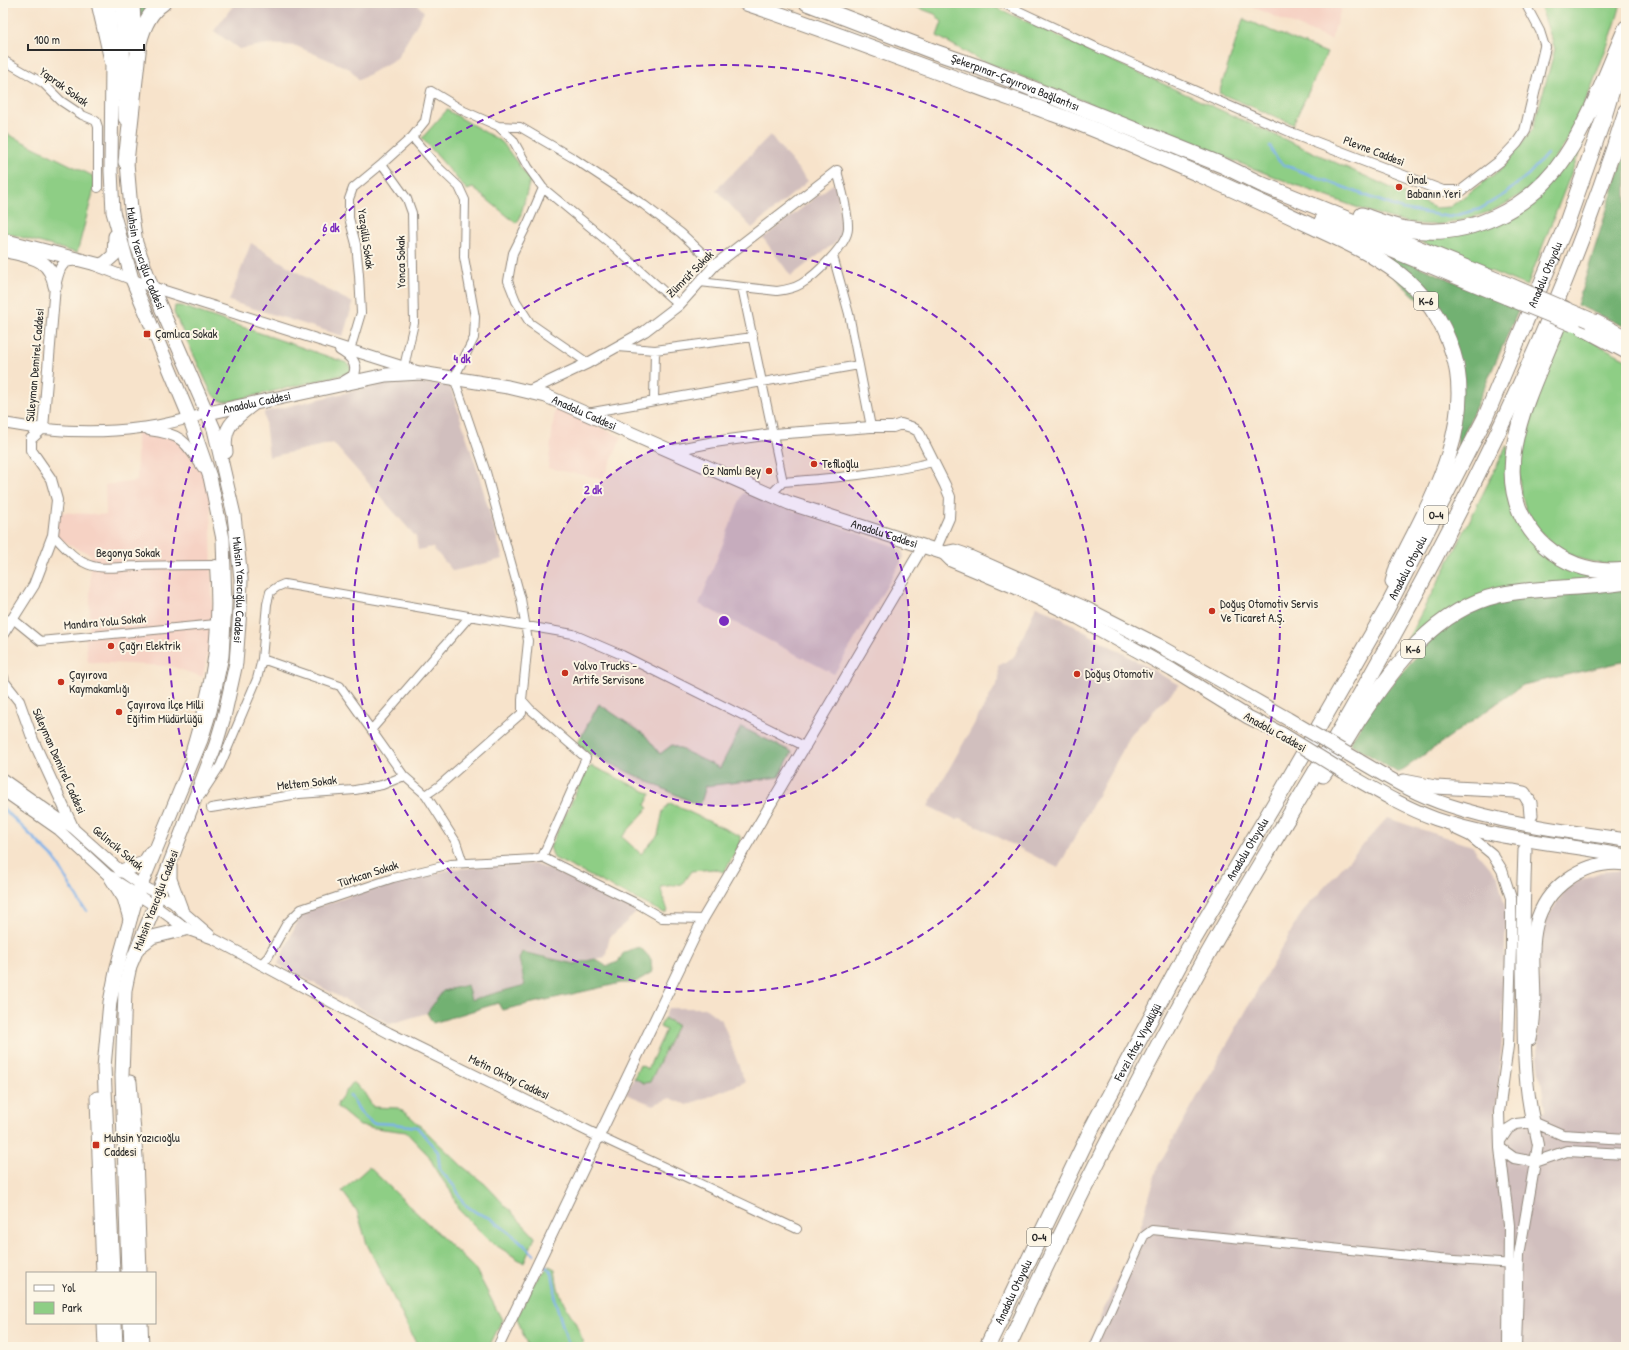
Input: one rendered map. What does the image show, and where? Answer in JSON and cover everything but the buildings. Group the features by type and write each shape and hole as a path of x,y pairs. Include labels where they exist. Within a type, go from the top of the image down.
{"highway":[{"path":"99,3 112,60"},
{"path":"132,3 135,72"},
{"path":"126,162 139,43 143,28 150,15 163,3"},
{"name":"Şekerpınar-Çayırova Bağlantısı","path":"746,3 1055,114 1135,147"},
{"name":"Şekerpınar-Çayırova Bağlantısı","path":"807,3 935,52 982,68 1222,165"},
{"path":"1222,165 1277,183 1355,213 1405,229 1444,231 1486,222 1509,211 1540,188 1565,157 1591,108 1626,28"},
{"name":"Anadolu Otoyolu","path":"1184,956 1282,791 1386,610 1485,418 1566,225 1602,123 1626,44"},
{"name":"Anadolu Otoyolu","path":"1200,967 1349,715 1461,510 1503,424 1582,241 1626,111"},
{"path":"1135,147 1219,178 1509,292"},
{"name":"K-6","path":"1135,147 1262,202 1361,249 1398,273 1412,285 1438,318 1454,355 1459,386 1457,423 1453,444 1444,468 1397,568 1386,610"},
{"path":"1222,165 1261,184 1509,292 1586,324 1626,338"},
{"path":"1582,241 1563,313 1536,378 1515,439 1511,483 1514,498 1521,515 1532,533 1554,554 1584,568 1613,571 1626,570"},
{"path":"1586,324 1626,351"},
{"name":"K-6","path":"1278,835 1336,758 1359,720 1384,685 1411,650 1436,627 1468,607 1498,595 1553,588 1591,587 1626,582"},
{"name":"Fevzi Ataç Viyadüğü","path":"1092,1128 1184,956"},
{"name":"Fevzi Ataç Viyadüğü","path":"1110,1138 1200,967"},
{"name":"Anadolu Otoyolu","path":"987,1347 1092,1128"},
{"name":"Anadolu Otoyolu","path":"1008,1347 1068,1220 1110,1138"}],"main road":[{"name":"Muhsin Yazıcığlu Caddesi","path":"109,3 112,60 111,171 113,212 132,279 190,418 210,477 223,538 225,604 222,656 217,682 201,740 139,890 117,967 108,1014 104,1067 113,1272"},
{"name":"Muhsin Yazıcığlu Caddesi","path":"122,3 126,162 133,230 140,255 152,287 214,429 234,515 241,579 236,663 220,730 171,863 130,966 125,990 122,1076 128,1272"},
{"path":"3,240 100,265 105,263 114,255 113,212"},
{"path":"3,250 44,263 52,273 55,286"},
{"name":"Anadolu Caddesi","path":"208,413 386,375 421,373 529,391 558,400 586,414 770,496 813,512 934,550 950,560 1015,587 1079,618 1172,670 1248,717 1282,734 1389,798 1436,819 1510,837 1626,856"},
{"path":"234,515 224,443 225,436 232,422 256,403"},
{"name":"Anadolu Caddesi","path":"934,550 954,551 963,554 1085,608 1158,645 1389,778 1427,797 1466,811 1512,821 1626,840"},
{"path":"1389,778 1435,787 1514,790 1524,793 1530,803 1531,814"},
{"path":"130,920 116,874 144,863 158,841"},
{"path":"1525,850 1522,948 1525,1060 1528,1100 1533,1122"},
{"path":"171,863 170,879 181,909"},
{"path":"1525,1060 1533,1021 1532,951 1536,920 1544,904 1563,882 1577,872 1606,863 1626,864"},
{"path":"136,950 152,937 186,929"},
{"path":"103,1272 97,1058 98,1044 108,1014"},
{"path":"123,1017 134,1126 140,1272"},
{"path":"104,1324 105,1347"},
{"path":"115,1324 116,1347"},
{"path":"130,1324 131,1347"},
{"path":"141,1324 142,1347"}],"street":[{"path":"1002,3 1098,48 1294,134"},
{"path":"1525,3 1540,31 1545,47"},
{"name":"Plevne Caddesi","path":"1294,134 1443,191 1461,191 1500,161 1517,143 1525,131 1545,47"},
{"name":"Yaprak Sokak","path":"3,60 42,84 61,101 77,112 96,121 98,126 98,188"},
{"name":"Yazgülü Sokak","path":"350,350 361,312 360,275 356,244 349,218 349,199 353,188 412,137 425,121 431,91 464,111 498,126"},
{"path":"498,126 512,140 528,167 543,188 612,245 679,305"},
{"path":"498,126 520,127 573,158 681,233 715,265"},
{"path":"412,137 437,166 459,187 465,200 464,257 475,317 474,338 454,378 488,480 521,599 524,626 528,641 522,713 439,786 426,795"},
{"name":"Yonca Sokak","path":"382,164 407,199 412,213 414,323 404,367"},
{"path":"700,282 777,291 786,290 802,284 833,256 844,242 848,229 844,196 837,171"},
{"name":"Zümrüt Sokak","path":"529,391 588,363 645,331 679,305 715,265 837,171"},
{"path":"543,188 528,224 513,253 508,281 516,301 530,323 588,363"},
{"path":"140,255 156,279 180,296"},
{"path":"833,256 849,314 871,427"},
{"name":"Süleyman Demirel Caddesi","path":"3,634 8,620 34,586 53,535 57,500 51,479 31,450 31,439 43,428 55,286 60,269 64,263 71,260 85,262"},
{"path":"85,262 152,287 421,373"},
{"path":"742,287 783,482"},
{"path":"617,347 655,350 753,337"},
{"path":"328,343 352,358 356,367 353,376 338,385"},
{"path":"654,400 655,350"},
{"path":"586,414 654,400 763,383 859,365"},
{"path":"45,407 48,422 56,427 65,429"},
{"path":"3,423 43,428 120,430 139,429 208,413"},
{"path":"498,1347 703,919 806,747 934,550 946,526 950,497 945,485 918,431 901,424 893,427 871,427 773,434 714,442 669,451"},
{"path":"139,429 163,432 183,441 189,447 210,477"},
{"path":"770,496 783,482 850,477 909,468 933,462"},
{"name":"Begonya Sokak","path":"53,535 70,552 83,562 95,567 111,568 131,566 215,565"},
{"name":"Muhsin Yazıcığlu Caddesi","path":"178,794 210,676 216,624 217,593 215,565"},
{"path":"188,814 220,766 256,679 262,659 267,604 270,592 284,584 573,634 622,655 806,747"},
{"path":"372,729 470,616"},
{"name":"Mandıra Yolu Sokak","path":"8,620 40,641 216,624"},
{"path":"262,659 340,686 404,776 426,795 456,842 463,863"},
{"name":"Süleyman Demirel Caddesi","path":"3,680 19,702 33,740 74,829 89,857"},
{"path":"522,700 530,709 586,758 542,857 636,903 662,918 703,919"},
{"name":"Meltem Sokak","path":"211,808 299,794 355,790 382,785 404,776"},
{"name":"Gelincik Sokak","path":"3,779 74,829 116,874"},
{"name":"Gelincik Sokak","path":"3,791 59,830 89,857 156,900"},
{"path":"1436,819 1470,836 1492,854 1502,870 1511,898 1508,1046 1499,1112 1500,1145 1513,1264 1516,1347"},
{"name":"Türkcan Sokak","path":"260,965 268,957 287,923 301,909 393,878 451,864 534,859 542,857"},
{"name":"Metin Oktay Caddesi","path":"156,900 181,909 214,939"},
{"name":"Metin Oktay Caddesi","path":"156,900 186,929 214,939 389,1033 598,1136 798,1229"},
{"path":"1500,1145 1508,1129 1516,1124 1533,1122 1563,1135 1626,1139"},
{"path":"1508,1347 1513,1264 1518,1255 1538,1145 1533,1122"},
{"path":"1500,1145 1514,1158 1535,1162 1567,1151 1626,1154"},
{"path":"1094,1347 1144,1236 1152,1230 1440,1259 1513,1264"}],"shaded area":[{"path":"235,3 416,3 424,12 397,58 359,80 350,69 296,46 268,44 239,49 214,31"},
{"path":"1243,3 1341,3 1342,6 1331,40"},
{"path":"770,135 808,181 752,228 716,190"},
{"path":"833,184 837,188 843,229 841,238 791,276 763,238"},
{"path":"251,243 318,285 353,303 343,336 229,301"},
{"path":"391,382 416,382 450,386 477,469 503,559 453,571 432,547 418,550 416,537 333,443 269,457 264,412"},
{"path":"555,407 622,437 603,479 548,468"},
{"path":"137,432 173,437 210,478 213,624 203,677 170,666 88,662 85,636 89,636 91,554 54,537 57,512 106,515 105,485 137,481"},
{"path":"743,493 902,549 904,557 834,674 699,604"},
{"path":"1036,606 1048,611 1179,685 1132,733 1058,868 961,818 957,820 928,806 999,680 998,666 1014,657"},
{"path":"1387,818 1472,846 1498,877 1506,911 1502,1042 1495,1122 1545,1111 1538,1058 1539,955 1547,918 1565,891 1580,880 1601,872 1626,870 1626,1347 1087,1347 1140,1229 1158,1166 1302,912"},
{"path":"534,864 552,870 634,907 636,913 610,937 605,957 574,964 522,952 519,959 525,985 471,1000 467,985 444,991 427,1013 390,1024 278,964 302,912 357,894 452,869"},
{"path":"668,1008 705,1008 722,1021 745,1082 687,1105 670,1098 653,1105 626,1094 634,1078 644,1083 650,1082 677,1025 664,1018"}],"green space":[{"path":"137,3 153,3 141,21"},
{"path":"905,3 986,3 1435,208 1450,207 1504,167 1533,129 1555,49 1541,8 1542,3 1621,3 1617,19 1590,92 1579,116 1555,159 1540,177 1522,193 1500,207 1467,219 1446,224 1433,225 1399,220 1342,202 1218,155 980,60 937,36 942,22 935,14"},
{"path":"1243,19 1327,53 1293,124 1219,93"},
{"path":"447,110 502,142 530,180 520,218 516,223 473,188 467,190 422,138"},
{"path":"3,132 93,176 95,185 77,253 3,232"},
{"path":"1580,142 1583,143 1527,286 1396,232 1489,225"},
{"path":"1626,148 1626,327 1577,305"},
{"path":"1349,237 1519,309 1465,431 1460,448 1458,445 1449,327"},
{"path":"175,306 181,306 347,363 351,368 350,373 232,401 221,401 212,394 174,313"},
{"path":"1564,327 1626,359 1626,563 1607,564 1589,561 1571,555 1555,545 1533,523 1522,497 1519,469 1523,440 1531,410"},
{"path":"1507,445 1524,529 1608,577 1409,642 1407,640 1456,548"},
{"path":"1626,587 1626,661 1523,685 1398,773 1350,743 1374,704 1437,633 1466,613 1507,599"},
{"path":"599,704 645,735 660,754 672,745 720,768 741,727 792,752 779,777 706,786 700,806 588,753 577,744"},
{"path":"592,766 651,794 645,805 648,808 622,837 641,854 658,835 663,811 670,803 740,836 740,844 724,872 714,869 691,871 682,884 660,887 668,911 664,913 554,858 550,847 587,769"},
{"path":"640,947 651,959 652,972 634,983 621,983 502,1010 498,1003 433,1023 427,1013 443,991 467,985 471,1000 525,985 519,959 522,952 574,964 595,959 606,966 618,962 624,952"},
{"path":"664,1018 677,1025 650,1082 644,1083 634,1078 640,1065 648,1069 666,1030 660,1027"},
{"path":"353,1082 363,1091 373,1107 398,1108 412,1118 462,1166 485,1184 535,1237 524,1263 491,1242 458,1209 452,1193 437,1172 429,1156 406,1132 360,1126 337,1107 338,1102"},
{"path":"369,1167 476,1270 502,1320 489,1347 463,1347 460,1342 450,1347 418,1347 367,1244 357,1211 342,1191"},
{"path":"549,1266 555,1269 559,1291 580,1332 583,1347 528,1347 517,1318 533,1284"}],"waterway":[{"path":"1270,146 1277,159 1284,165 1402,209 1450,217 1480,209 1505,194 1529,174 1547,154"},
{"path":"3,808 55,859 82,906 87,911"},
{"path":"350,1095 361,1113 372,1123 417,1127 438,1152 440,1170 455,1187 464,1204 477,1213 490,1218 519,1240 534,1255"},
{"path":"544,1265 552,1273 555,1288 555,1300 569,1347"}],"place":[{"name":"Ünal Babanın Yeri","path":"1399,187"},
{"name":"Çamlıca Sokak","path":"147,334"},
{"name":"Tefiloğlu","path":"814,464"},
{"name":"Öz Namlı Bey","path":"769,471"},
{"name":"Doğuş Otomotiv Servis Ve Ticaret A.Ş.","path":"1212,611"},
{"name":"Çağrı Elektrik","path":"111,646"},
{"name":"Volvo Trucks - Artife Servisone","path":"565,673"},
{"name":"Doğuş Otomotiv","path":"1077,674"},
{"name":"Çayırova Kaymakamlığı","path":"61,682"},
{"name":"Çayırova İlçe Milli Eğitim Müdürlüğü","path":"119,712"},
{"name":"Muhsin Yazıcıoğlu Caddesi","path":"96,1145"}]}
